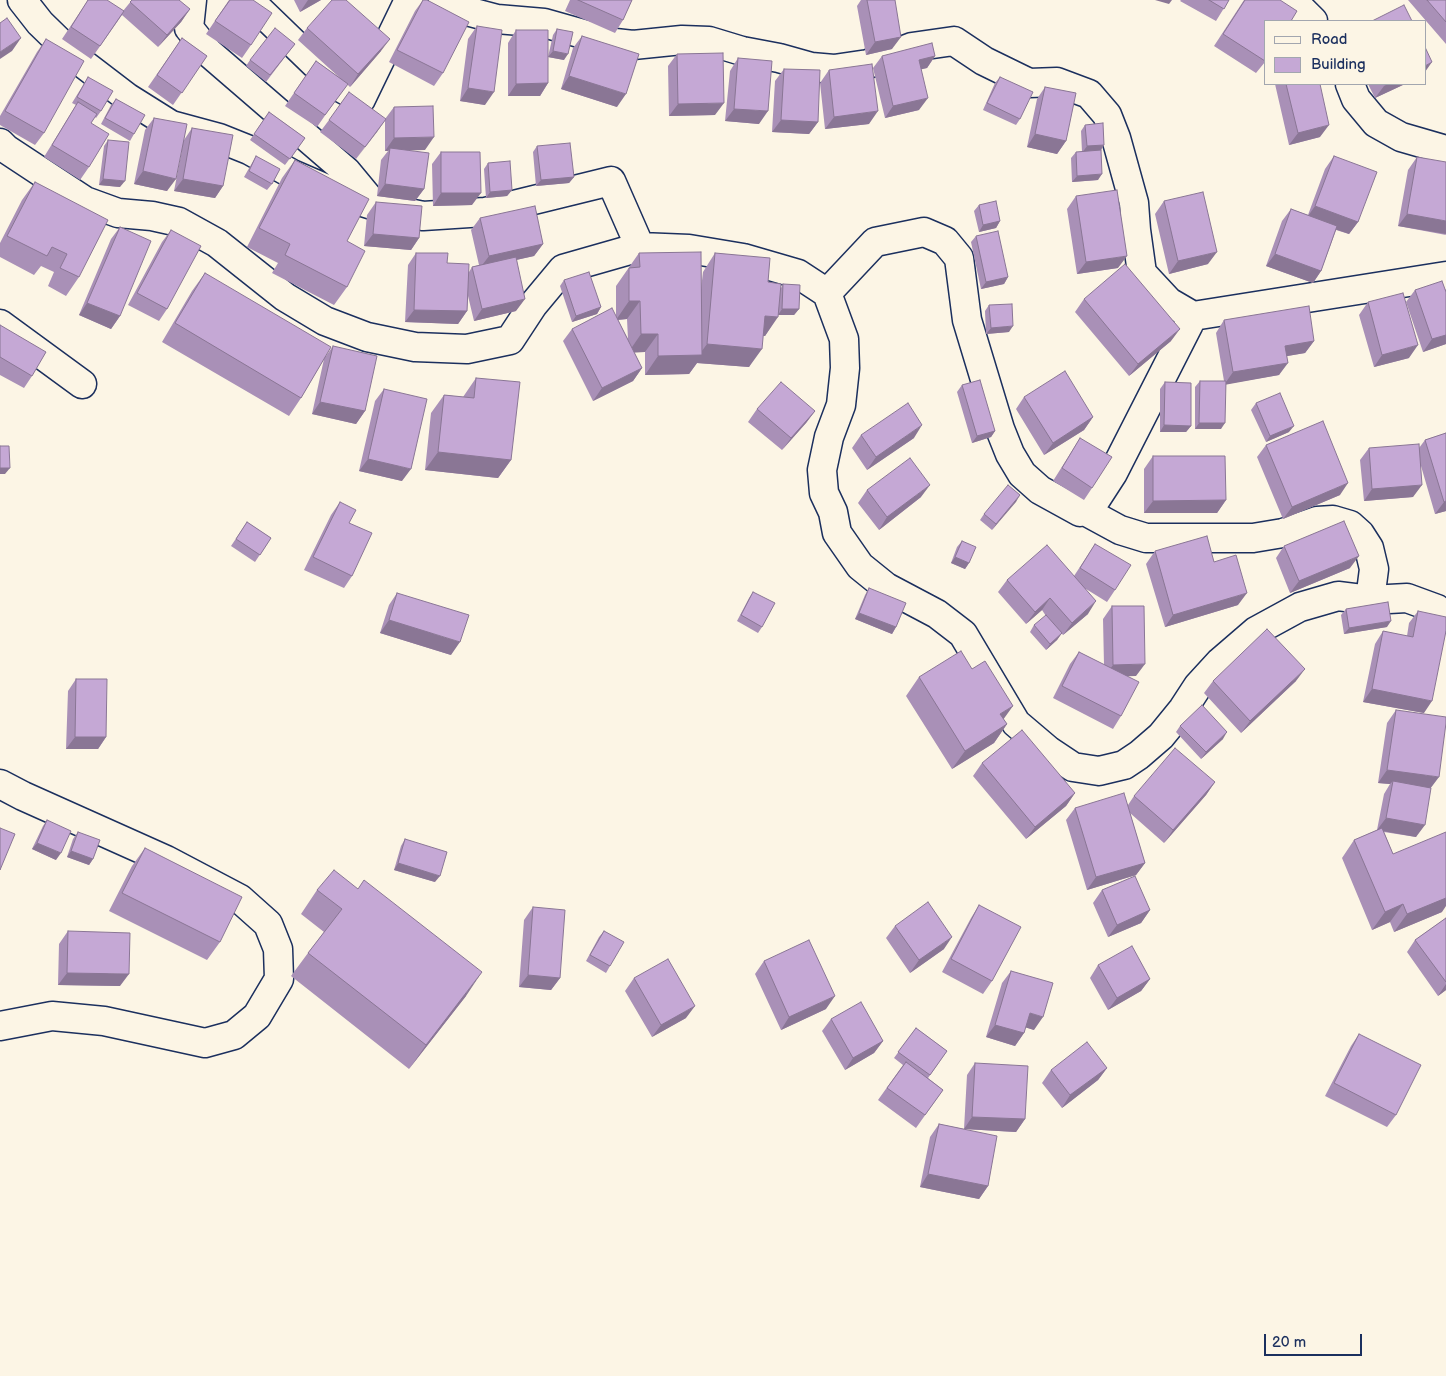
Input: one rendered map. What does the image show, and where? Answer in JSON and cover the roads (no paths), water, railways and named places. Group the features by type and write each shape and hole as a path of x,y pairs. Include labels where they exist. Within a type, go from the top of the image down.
{"street":[{"path":"22,0 40,23 77,59 128,98 171,125 219,138 249,150 292,174 343,196 375,206 423,216 485,212 611,181 640,247"},
{"path":"192,0 188,28 208,52 346,171 375,206"},
{"path":"249,0 338,86 361,99 409,0"},
{"path":"443,0 455,8 498,19 544,23 615,43 634,45 682,40 709,41 742,51 812,67 834,68 868,64 912,47 954,41 984,61 1029,83 1057,82 1089,94 1107,115 1116,138 1134,203 1142,273 1169,302 1193,316 1446,276"},
{"path":"1292,0 1313,20"},
{"path":"1350,85 1356,99 1376,123 1401,137 1446,150"},
{"path":"0,143 85,201 118,213 152,216 179,222 217,243 285,298 325,321 367,337 415,347 467,349 510,340 533,305 563,269 640,247 689,249 743,258 798,274 827,293 844,339 845,368 841,406 829,437 822,470 824,494 833,512 837,533 860,566 886,587 937,614 962,634 1016,723 1049,751 1073,767 1099,772 1124,765 1139,755 1161,736 1203,680 1220,662 1256,630 1300,607 1338,596 1370,600 1407,598 1437,610 1446,617"},
{"path":"827,293 875,242 924,232 945,241 959,258 967,320 1000,429 1010,454 1022,474 1040,490 1080,512 1085,511 1095,503 1113,473 1193,316"},
{"path":"0,324 82,384"},
{"path":"1085,511 1120,530 1146,538 1253,538 1283,533 1317,521 1333,520 1350,525 1360,534 1369,548 1374,569 1370,600"},
{"path":"0,784 166,860 240,899 268,924 278,949 279,979 257,1016 234,1035 205,1042 104,1021 52,1016 0,1026"}]}
